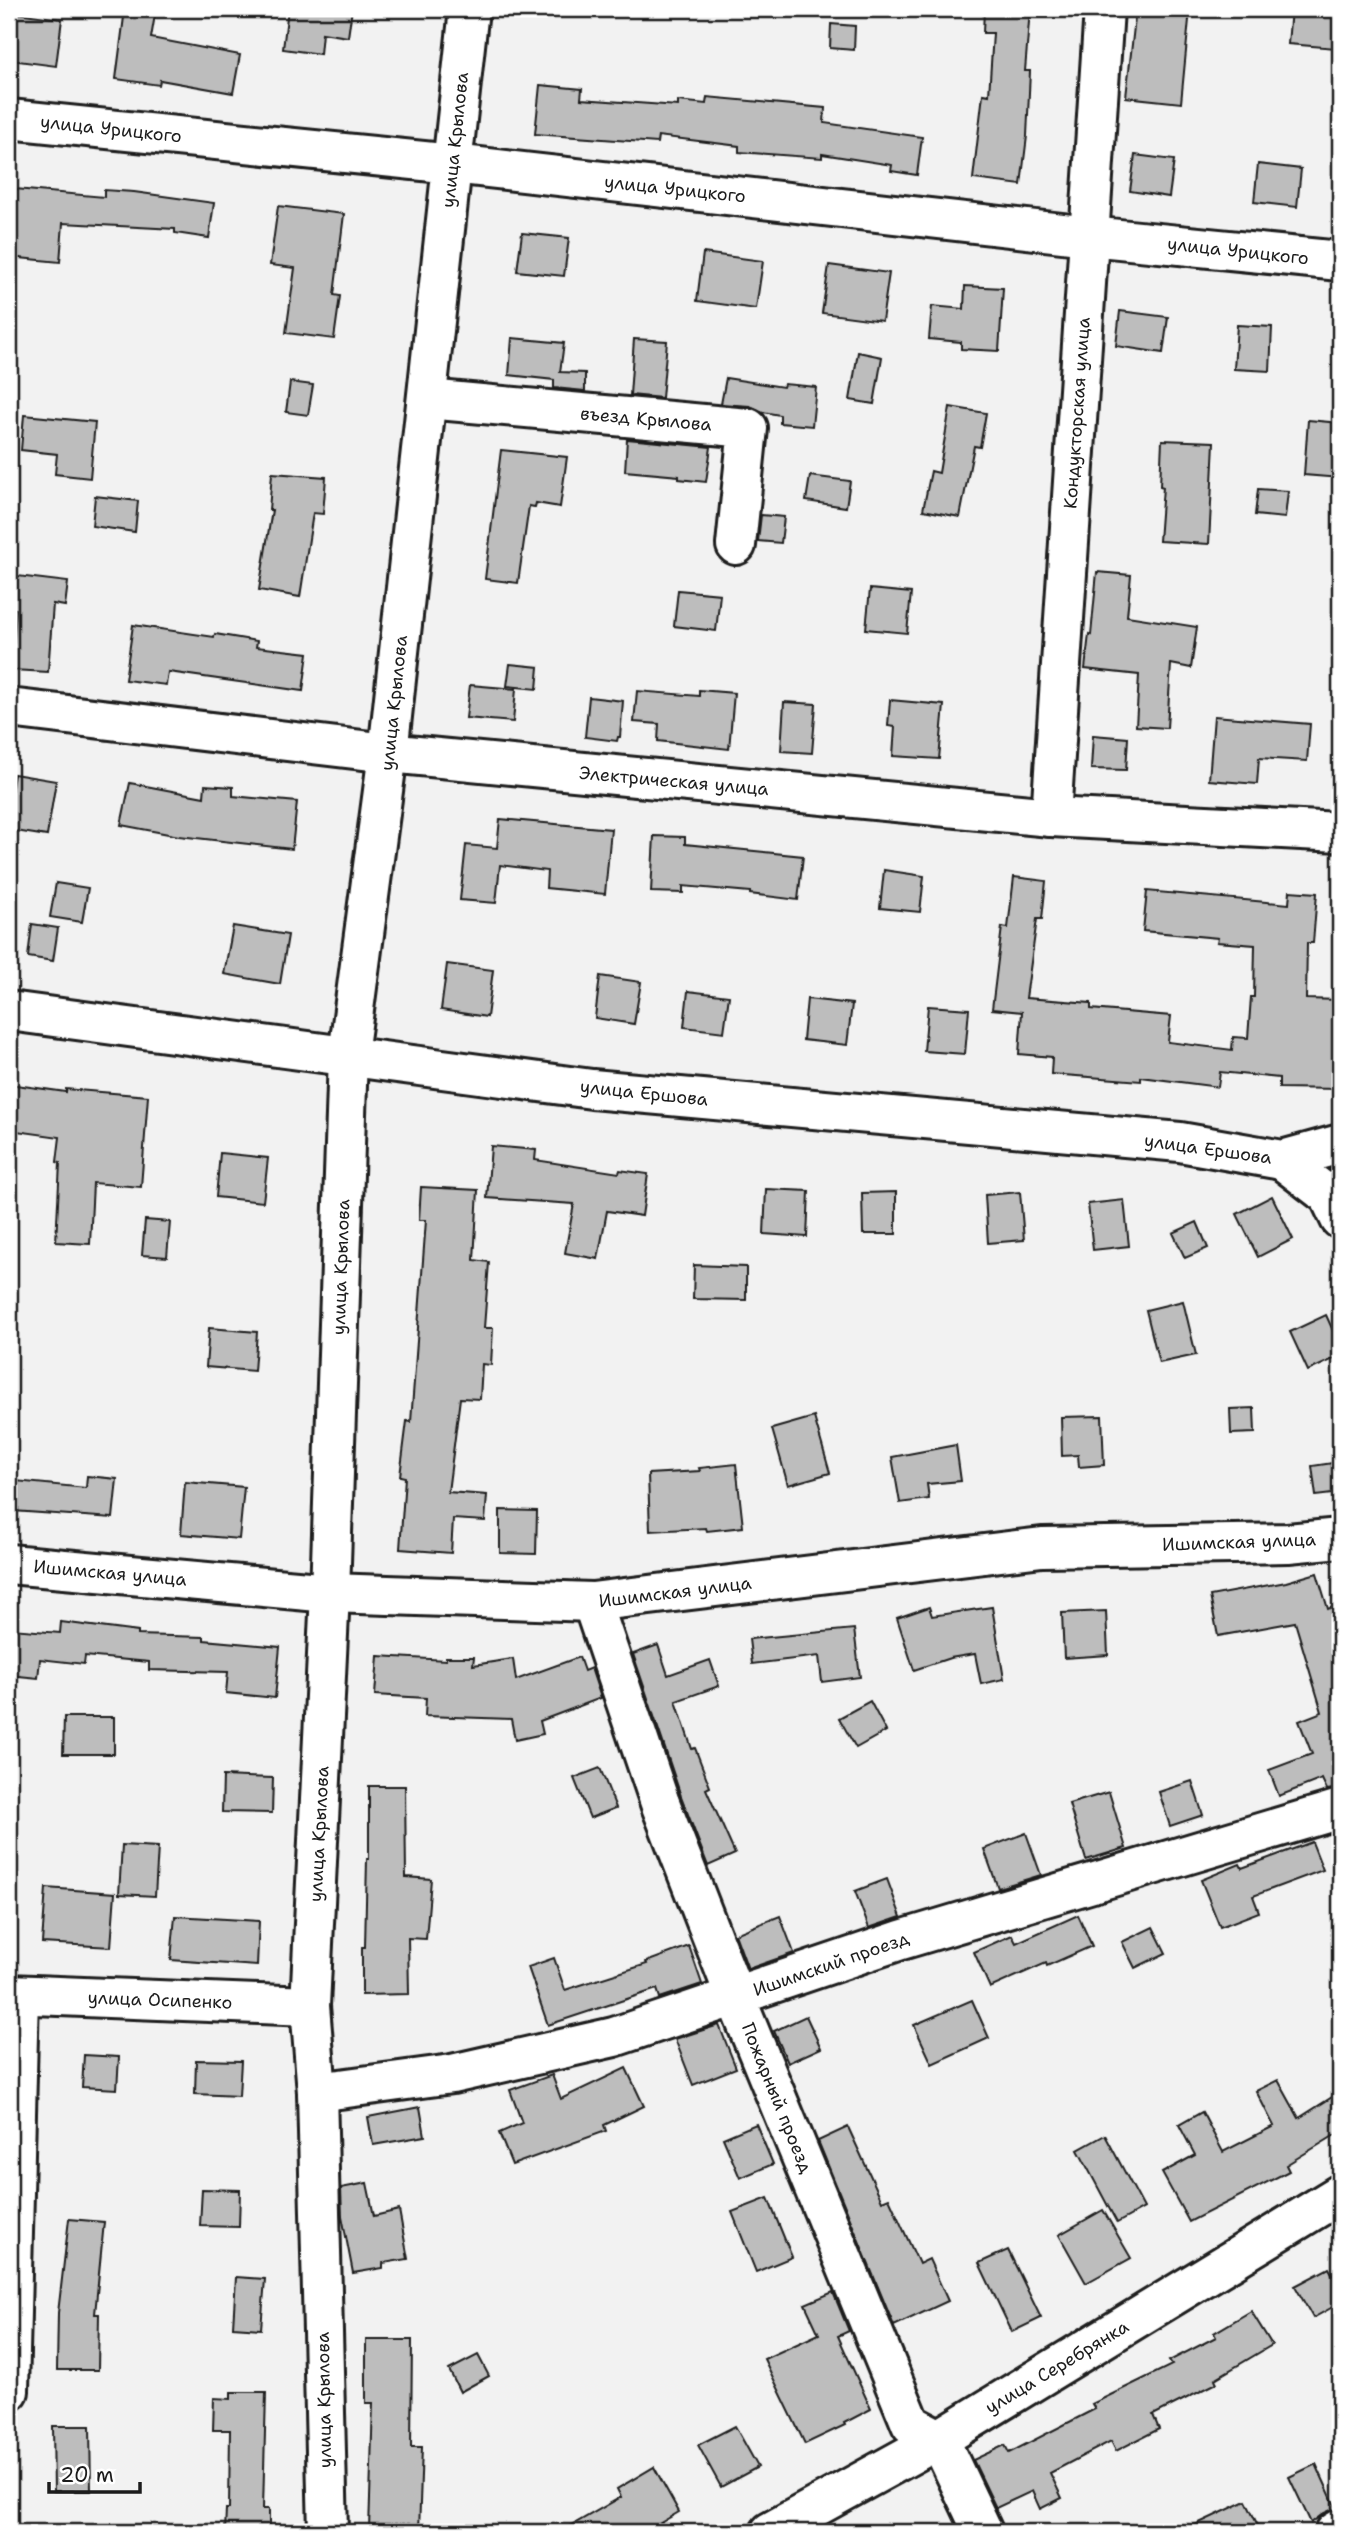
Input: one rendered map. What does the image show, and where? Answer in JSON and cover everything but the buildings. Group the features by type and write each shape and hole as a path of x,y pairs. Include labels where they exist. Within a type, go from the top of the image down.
{"street":[{"name":"улица Крылова","path":"328,2532 317,2092 310,2006 330,1593 348,1055 388,754 470,9"},
{"name":"Кондукторская улица","path":"1051,817 1104,9"},
{"name":"улица Урицкого","path":"9,119 453,164 1089,236 1340,261"},
{"name":"въезд Крылова","path":"427,399 748,428 736,545"},
{"name":"Электрическая улица","path":"9,708 388,754 1051,817 1340,832"},
{"name":"улица Ершова","path":"9,1011 592,1088 1180,1142 1282,1160"},
{"path":"1282,1160 1340,1144"},
{"path":"1282,1160 1329,1196 1340,1219"},
{"name":"Ишимская улица","path":"9,1563 330,1593 592,1602 1042,1547 1288,1543 1340,1538"},
{"name":"Пожарный проезд","path":"592,1602 660,1803 735,1996 911,2424 939,2439"},
{"name":"Ишимский проезд","path":"317,2092 453,2074 614,2037 901,1940 1340,1809"},
{"path":"9,2391 14,1995"},
{"name":"улица Осипенко","path":"14,1995 310,2006"},
{"name":"улица Серебрянка","path":"770,2532 939,2439 1340,2194"},
{"path":"939,2439 983,2532"},
{"path":"1335,2532 1340,2529"}]}
